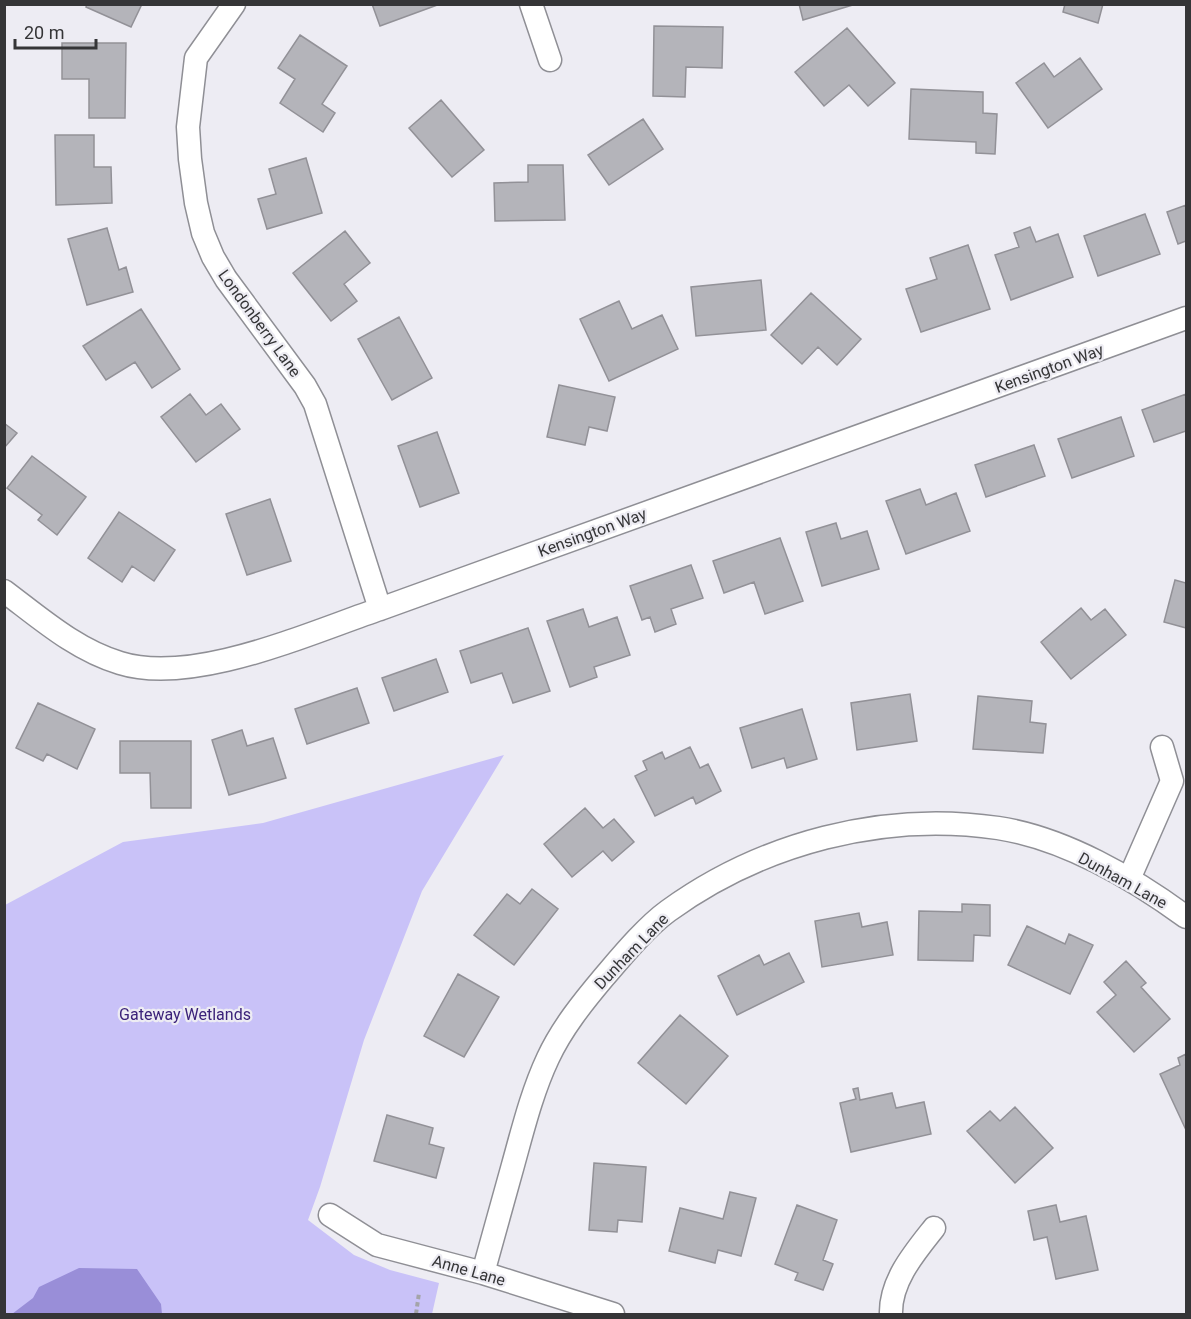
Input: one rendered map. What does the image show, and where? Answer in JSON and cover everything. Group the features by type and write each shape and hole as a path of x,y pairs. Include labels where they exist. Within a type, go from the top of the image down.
{"street":[{"name":"Londonberry Lane","path":"234,4 196,58 188,127 196,203 203,233 226,279 305,386 315,404 380,609"},
{"path":"531,4 550,60"},
{"name":"Kensington Way","path":"7,599 64,636 120,663 143,668 174,669 209,664 242,656 380,609 1186,318"},
{"path":"1129,879 1172,782 1162,747"},
{"name":"Dunham Lane","path":"483,1274 527,1113 549,1057 581,1004 625,953 667,911 734,871 794,846 847,831 885,826 949,824 999,828 1050,842 1096,861 1129,879 1186,917"},
{"name":"Anne Lane","path":"330,1215 377,1245 483,1274 613,1314"},
{"path":"891,1314 891,1303 908,1260 934,1228"}],"path":[{"path":"416,1314 419,1293"}],"green space":[{"name":"Gateway Wetlands","path":"504,755 422,891 364,1040 308,1220 354,1255 390,1270 439,1283 432,1314 5,1314 5,905 123,842 263,823"}],"shaded area":[{"path":"79,1268 137,1269 161,1304 162,1314 12,1314 33,1298 39,1287"}],"building":[{"path":"87,4 142,4 131,27 86,7"},
{"path":"372,4 440,4 380,26"},
{"path":"799,4 856,4 803,20"},
{"path":"1065,4 1103,4 1098,23 1063,12"},
{"path":"654,26 723,27 722,68 686,67 685,97 653,96"},
{"path":"847,28 895,83 868,106 849,85 824,106 795,72"},
{"path":"300,35 347,66 322,104 335,113 323,132 280,103 295,79 278,68"},
{"path":"62,43 126,43 125,118 89,118 89,79 62,79"},
{"path":"1080,58 1102,89 1048,128 1016,83 1044,63 1054,77"},
{"path":"911,89 983,92 983,113 997,114 995,154 976,153 976,142 909,139"},
{"path":"441,100 484,150 452,177 409,128"},
{"path":"643,119 663,149 609,185 588,155"},
{"path":"55,135 94,135 94,167 111,167 112,203 56,205"},
{"path":"306,158 322,213 267,229 258,199 276,194 269,169"},
{"path":"528,165 563,165 565,220 495,221 494,183 528,182"},
{"path":"1186,205 1186,241 1178,244 1167,212"},
{"path":"1145,214 1160,254 1098,276 1084,236"},
{"path":"1030,227 1036,242 1058,234 1073,277 1011,300 995,255 1019,247 1014,233"},
{"path":"107,228 119,270 126,267 133,292 87,305 68,239"},
{"path":"345,231 370,263 344,284 357,301 331,321 293,273"},
{"path":"968,245 990,309 921,332 906,289 937,279 930,258"},
{"path":"761,280 766,330 696,336 691,287"},
{"path":"811,293 861,339 837,365 818,347 802,364 771,335"},
{"path":"619,301 632,329 662,315 678,349 609,381 580,319"},
{"path":"141,309 180,369 152,388 135,362 106,380 83,346"},
{"path":"399,317 432,378 392,400 358,339"},
{"path":"559,385 615,397 607,431 589,427 585,445 547,437"},
{"path":"190,394 206,415 221,404 240,429 196,462 161,417"},
{"path":"1186,394 1186,431 1154,442 1142,410"},
{"path":"1121,417 1134,456 1072,478 1058,439"},
{"path":"4,423 17,433 4,448"},
{"path":"437,432 459,493 420,507 398,446"},
{"path":"1034,445 1045,476 986,497 975,465"},
{"path":"32,456 86,497 57,535 38,520 42,515 7,488"},
{"path":"920,489 926,505 956,493 970,531 906,554 886,501"},
{"path":"270,499 291,561 247,575 226,514"},
{"path":"119,512 175,550 154,581 132,566 122,582 88,558"},
{"path":"836,523 841,539 867,531 879,569 822,586 806,532"},
{"path":"780,538 803,601 765,614 754,582 724,593 713,561"},
{"path":"691,565 703,598 671,609 676,624 655,632 650,617 642,620 630,586"},
{"path":"1175,580 1186,583 1186,628 1164,622"},
{"path":"1081,608 1091,620 1105,609 1126,635 1071,679 1041,642"},
{"path":"583,609 589,627 617,617 630,655 594,667 597,677 570,687 547,621"},
{"path":"528,628 550,691 513,703 502,673 471,683 460,651"},
{"path":"436,659 448,692 394,711 382,678"},
{"path":"357,688 369,723 307,744 295,709"},
{"path":"910,694 917,741 857,750 851,703"},
{"path":"978,696 1032,701 1030,722 1046,724 1043,753 973,749"},
{"path":"38,703 95,729 77,769 47,754 43,761 16,748"},
{"path":"802,709 817,759 787,768 784,758 752,768 740,728"},
{"path":"242,730 247,746 273,738 286,778 229,795 212,740"},
{"path":"120,741 191,741 191,808 151,808 150,773 120,773"},
{"path":"690,747 700,768 708,764 721,791 696,804 693,797 655,816 635,776 647,770 643,761 662,752 665,759"},
{"path":"585,808 603,828 614,819 634,842 612,861 603,851 572,877 544,844"},
{"path":"532,889 558,909 514,965 474,935 507,894 520,904"},
{"path":"962,904 990,905 990,936 974,935 973,961 918,960 919,911 962,912"},
{"path":"859,913 862,927 887,922 893,955 822,967 815,921"},
{"path":"1027,926 1065,944 1069,934 1093,945 1070,994 1008,965"},
{"path":"789,953 804,982 737,1015 718,976 759,955 764,965"},
{"path":"1126,961 1146,983 1141,987 1170,1019 1134,1052 1097,1012 1116,995 1104,982"},
{"path":"458,974 499,997 464,1057 424,1036"},
{"path":"680,1015 728,1056 686,1104 638,1063"},
{"path":"1186,1054 1186,1130 1160,1074 1180,1065 1178,1058"},
{"path":"858,1088 860,1100 892,1093 896,1108 924,1102 931,1134 851,1152 840,1103 856,1099 853,1089"},
{"path":"1015,1107 1053,1148 1015,1183 967,1131 990,1111 1000,1121"},
{"path":"387,1115 433,1128 429,1144 444,1148 436,1178 374,1161"},
{"path":"594,1163 646,1167 642,1222 618,1220 617,1232 589,1230"},
{"path":"730,1192 756,1198 741,1256 718,1250 715,1263 669,1251 680,1208 723,1219"},
{"path":"797,1205 837,1220 823,1260 833,1264 823,1290 795,1280 798,1273 775,1264"},
{"path":"1056,1205 1060,1222 1086,1216 1098,1270 1056,1279 1047,1237 1034,1240 1028,1211"}]}
